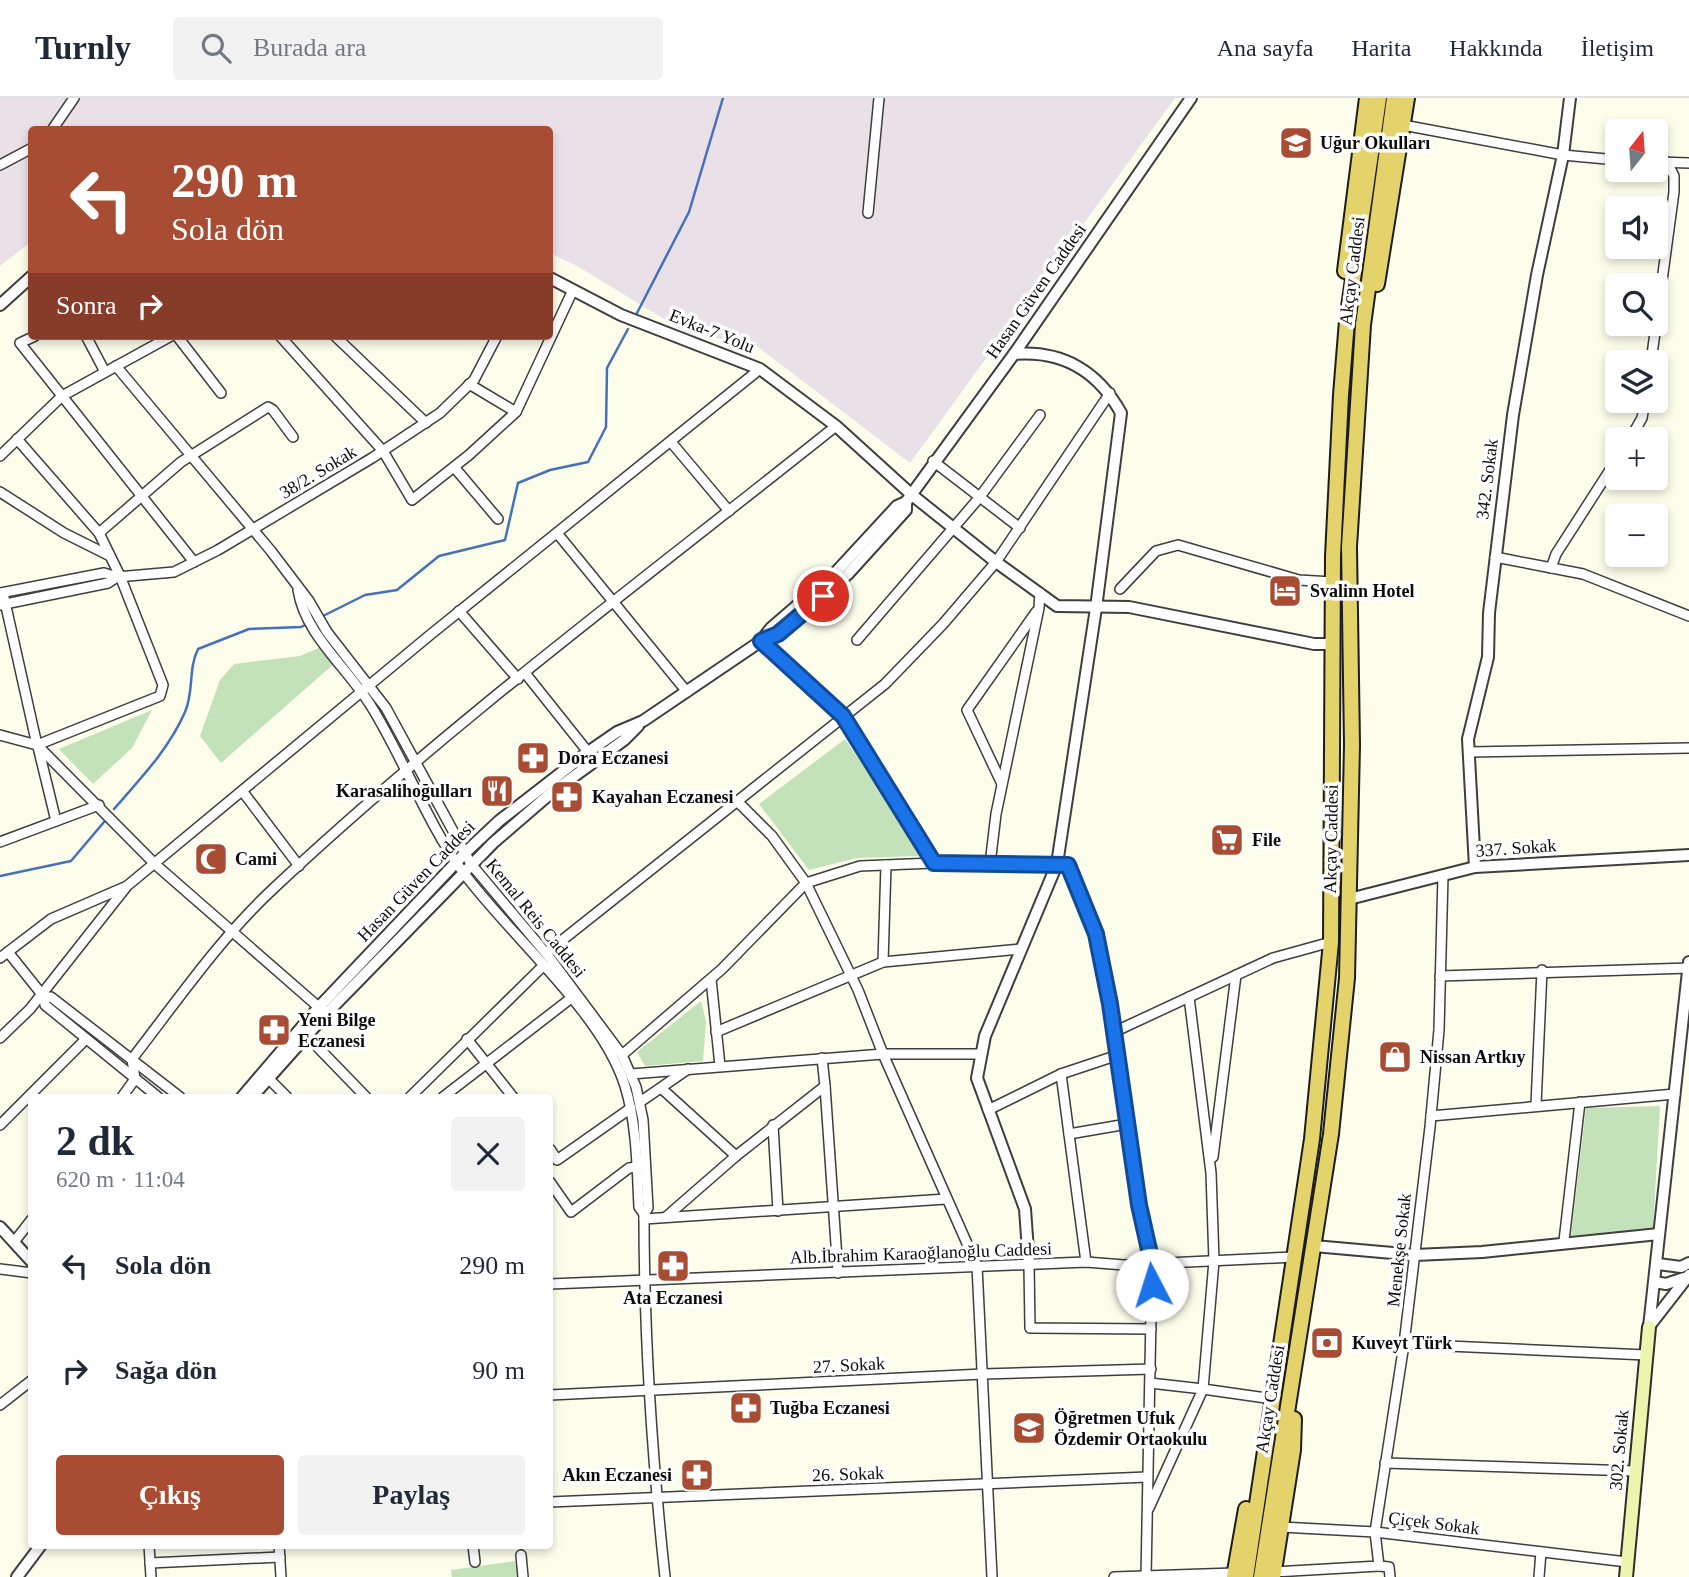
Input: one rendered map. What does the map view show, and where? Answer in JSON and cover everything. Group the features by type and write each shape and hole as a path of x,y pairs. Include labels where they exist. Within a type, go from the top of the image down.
{"highway":[{"path":"1347,321 1343,290 1367,98"},
{"name":"Akçay Caddesi","path":"1238,1575 1280,1343 1312,1139 1331,942 1332,582 1347,321 1379,98"},
{"name":"Akçay Caddesi","path":"1270,1575 1298,1348 1331,1133 1345,1004 1352,744 1349,547 1363,325 1394,98"},
{"path":"1363,325 1380,276 1407,98"},
{"path":"1238,1575 1266,1398 1280,1343"},
{"path":"1270,1575 1281,1527 1293,1450 1298,1348"}],"main road":[{"name":"302. Sokak","path":"1626,1577 1649,1326"}],"street":[{"path":"56,126 74,98"},
{"path":"869,213 879,98"},
{"name":"Hasan Güven Caddesi","path":"464,866 466,852 518,806 588,752 617,733 643,721 764,639 778,634 848,574 906,510 909,498 933,461 1014,354 1191,98"},
{"name":"342. Sokak","path":"1475,867 1468,738 1488,657 1487,631 1495,557 1531,313 1563,155 1570,98"},
{"path":"1403,125 1563,155 1605,159"},
{"path":"0,165 28,150"},
{"path":"1668,162 1689,163"},
{"path":"1653,350 1674,192 1674,176 1668,164"},
{"path":"0,305 28,280"},
{"name":"Evka-7 Yolu","path":"553,280 621,316 760,369 836,426 909,498 955,527 996,562 1057,606 1096,608"},
{"path":"553,333 572,292"},
{"path":"28,340 20,343 194,562"},
{"path":"88,340 105,372"},
{"path":"0,456 62,396 164,340"},
{"path":"180,340 221,393"},
{"path":"284,340 383,451 412,500 516,412 550,340"},
{"path":"339,340 426,423"},
{"name":"38/2. Sokak","path":"1,593 104,573 119,577 174,572 194,562 426,423 469,384 495,340"},
{"path":"1014,354 1035,352 1065,359 1088,371 1110,393 1121,413 1096,608 1057,864 985,1036 977,1078 1025,1209 1030,1328 1151,1329"},
{"name":"Kemal Reis Caddesi","path":"116,366 253,529 299,590 300,602 312,614 362,692 464,866 597,1032 615,1061 631,1108 639,1207 644,1216"},
{"path":"154,1094 46,1005 43,995 4,955 51,919 127,886 156,864 459,611 760,369"},
{"path":"469,384 516,412"},
{"path":"546,953 885,684 943,624 996,562 1110,393"},
{"path":"99,533 191,455 268,407 293,437"},
{"path":"857,639 979,498 1040,415"},
{"path":"123,1094 135,1079 132,1059 232,933 274,888 416,763 521,676 836,426"},
{"path":"17,439 99,533 158,666 163,685 160,696 37,745"},
{"path":"671,442 729,512"},
{"path":"933,461 1020,528"},
{"path":"454,467 498,519"},
{"path":"1551,568 1556,554 1605,478"},
{"path":"3,497 73,539 110,556"},
{"path":"557,533 687,692"},
{"path":"1120,589 1156,551 1178,545 1299,580 1332,582"},
{"path":"1495,557 1583,574 1689,616"},
{"name":"38/2. Sokak","path":"3,605 108,583 119,577"},
{"path":"1,593 56,821"},
{"path":"990,863 1002,784 1040,593"},
{"path":"1096,608 1129,607 1314,644 1331,644"},
{"path":"1002,784 967,710 1039,608"},
{"path":"459,611 588,752"},
{"name":"Kemal Reis Caddesi","path":"317,624 370,685 466,852"},
{"path":"764,639 843,716 934,863"},
{"name":"Hasan Güven Caddesi","path":"245,1094 464,866 543,799 624,740 643,721"},
{"path":"0,735 37,745 156,864 323,1011"},
{"path":"1469,752 1689,748"},
{"path":"243,792 299,866"},
{"path":"737,801 772,836 806,883 851,975 977,1266 992,1577"},
{"path":"0,842 99,805"},
{"name":"337. Sokak","path":"1349,899 1475,867 1689,855"},
{"path":"622,1055 711,979 806,883 860,866 934,863 1068,865 1096,934 1118,1055 1139,1205 1152,1263 1146,1576"},
{"path":"883,962 886,865"},
{"name":"Kemal Reis Caddesi","path":"464,866 546,953 622,1055 640,1102 647,1166 648,1208 644,1216 643,1281 657,1498 665,1577"},
{"name":"Menekşe Sokak","path":"1375,1532 1404,1344 1431,1116 1443,875"},
{"path":"0,1038 43,995 127,886"},
{"path":"1114,1032 1273,958 1331,942"},
{"path":"716,1032 883,962 1021,949"},
{"path":"1649,1326 1658,1264 1689,962"},
{"path":"413,1094 543,966"},
{"path":"1440,976 1542,970 1689,968"},
{"path":"1536,1105 1542,970"},
{"path":"1211,1173 1236,975"},
{"path":"711,979 720,1066"},
{"path":"43,995 51,997 176,1094"},
{"path":"1148,1511 1203,1389 1214,1261 1211,1173 1189,997"},
{"path":"447,1094 570,999"},
{"path":"304,1032 363,1094"},
{"name":"Hasan Güven Caddesi","path":"255,1094 304,1032"},
{"path":"31,1094 86,1039"},
{"path":"467,1039 488,1061 511,1094"},
{"path":"631,1074 883,1054 981,1054"},
{"path":"988,1110 1061,1074 1118,1055"},
{"path":"822,1058 838,1273"},
{"path":"640,1102 689,1069"},
{"path":"1061,1074 1086,1262"},
{"path":"268,1078 284,1094"},
{"path":"666,1217 773,1125 825,1086"},
{"path":"661,1088 736,1156"},
{"path":"1431,1116 1675,1094"},
{"path":"0,1125 28,1097"},
{"path":"1564,1241 1580,1102"},
{"path":"553,1162 631,1108"},
{"path":"1069,1134 1127,1124"},
{"path":"773,1125 778,1211"},
{"path":"553,1186 571,1212 629,1168 637,1167"},
{"path":"644,1216 778,1211 946,1199"},
{"path":"14,1242 28,1224"},
{"path":"0,1227 28,1258"},
{"path":"1314,1246 1415,1255 1482,1252 1564,1241 1659,1234"},
{"name":"Alb.İbrahim Karaoğlanoğlu Caddesi","path":"553,1284 1086,1262 1152,1263 1294,1257"},
{"path":"1658,1264 1681,1267 1689,1263"},
{"path":"0,1269 28,1272"},
{"path":"1655,1282 1676,1283 1689,1275"},
{"path":"1649,1326 1689,1275"},
{"path":"1653,1295 1670,1297"},
{"path":"1404,1344 1646,1355"},
{"name":"27. Sokak","path":"553,1395 983,1374 1151,1369"},
{"path":"0,1405 28,1383"},
{"path":"1150,1384 1266,1398"},
{"path":"1385,1463 1635,1471"},
{"name":"26. Sokak","path":"553,1502 1147,1477"},
{"path":"1281,1527 1375,1532"},
{"name":"Çiçek Sokak","path":"1379,1566 1375,1532 1627,1562"},
{"path":"17,1577 38,1549"},
{"path":"149,1549 149,1572 280,1557"},
{"path":"279,1549 281,1577"},
{"path":"473,1549 475,1562"},
{"path":"1539,1577 1541,1552"},
{"path":"521,1556 523,1577"},
{"path":"1270,1575 1379,1566 1389,1567 1390,1577"},
{"path":"1114,1577 1238,1575"}],"shaded area":[{"path":"0,98 1175,98 910,463 754,344 687,333 579,267 553,254 553,126 28,126 28,244 0,266"}],"green space":[{"path":"321,647 335,663 221,763 200,736 220,680 234,664 300,656"},
{"path":"152,710 132,748 93,784 59,749"},
{"path":"845,739 891,806 919,856 857,858 809,870 759,804"},
{"path":"701,1001 706,1021 703,1061 645,1066 637,1052"},
{"path":"1660,1106 1653,1229 1571,1236 1586,1108"},
{"path":"515,1561 518,1577 452,1577 451,1570"}],"waterway":[{"path":"637,313 689,212 723,98"},
{"path":"114,809 153,763 178,726 188,704 193,664 198,649 249,629 301,627 365,595 397,590 439,556 505,540 518,483 550,470 588,462 606,427 607,368 628,329"},
{"path":"0,876 71,861 104,822"}],"place":[{"name":"Uğur Okulları","path":"1296,143"},
{"name":"Svalinn Hotel","path":"1285,591"},
{"name":"Dora Eczanesi","path":"533,758"},
{"name":"Karasalihoğulları","path":"497,791"},
{"name":"Kayahan Eczanesi","path":"567,797"},
{"name":"File","path":"1227,840"},
{"name":"Cami","path":"211,859"},
{"name":"Yeni Bilge Eczanesi","path":"274,1030"},
{"name":"Nissan Artkıy","path":"1395,1057"},
{"name":"Ata Eczanesi","path":"673,1266"},
{"name":"Kuveyt Türk","path":"1327,1343"},
{"name":"Tuğba Eczanesi","path":"746,1408"},
{"name":"Öğretmen Ufuk Özdemir Ortaokulu","path":"1029,1428"},
{"name":"Akın Eczanesi","path":"697,1475"}],"route":[{"path":"823,596 778,634 761,641 843,716 934,863 1068,865 1096,934 1110,1004 1139,1205 1152,1263 1152,1285"}]}
